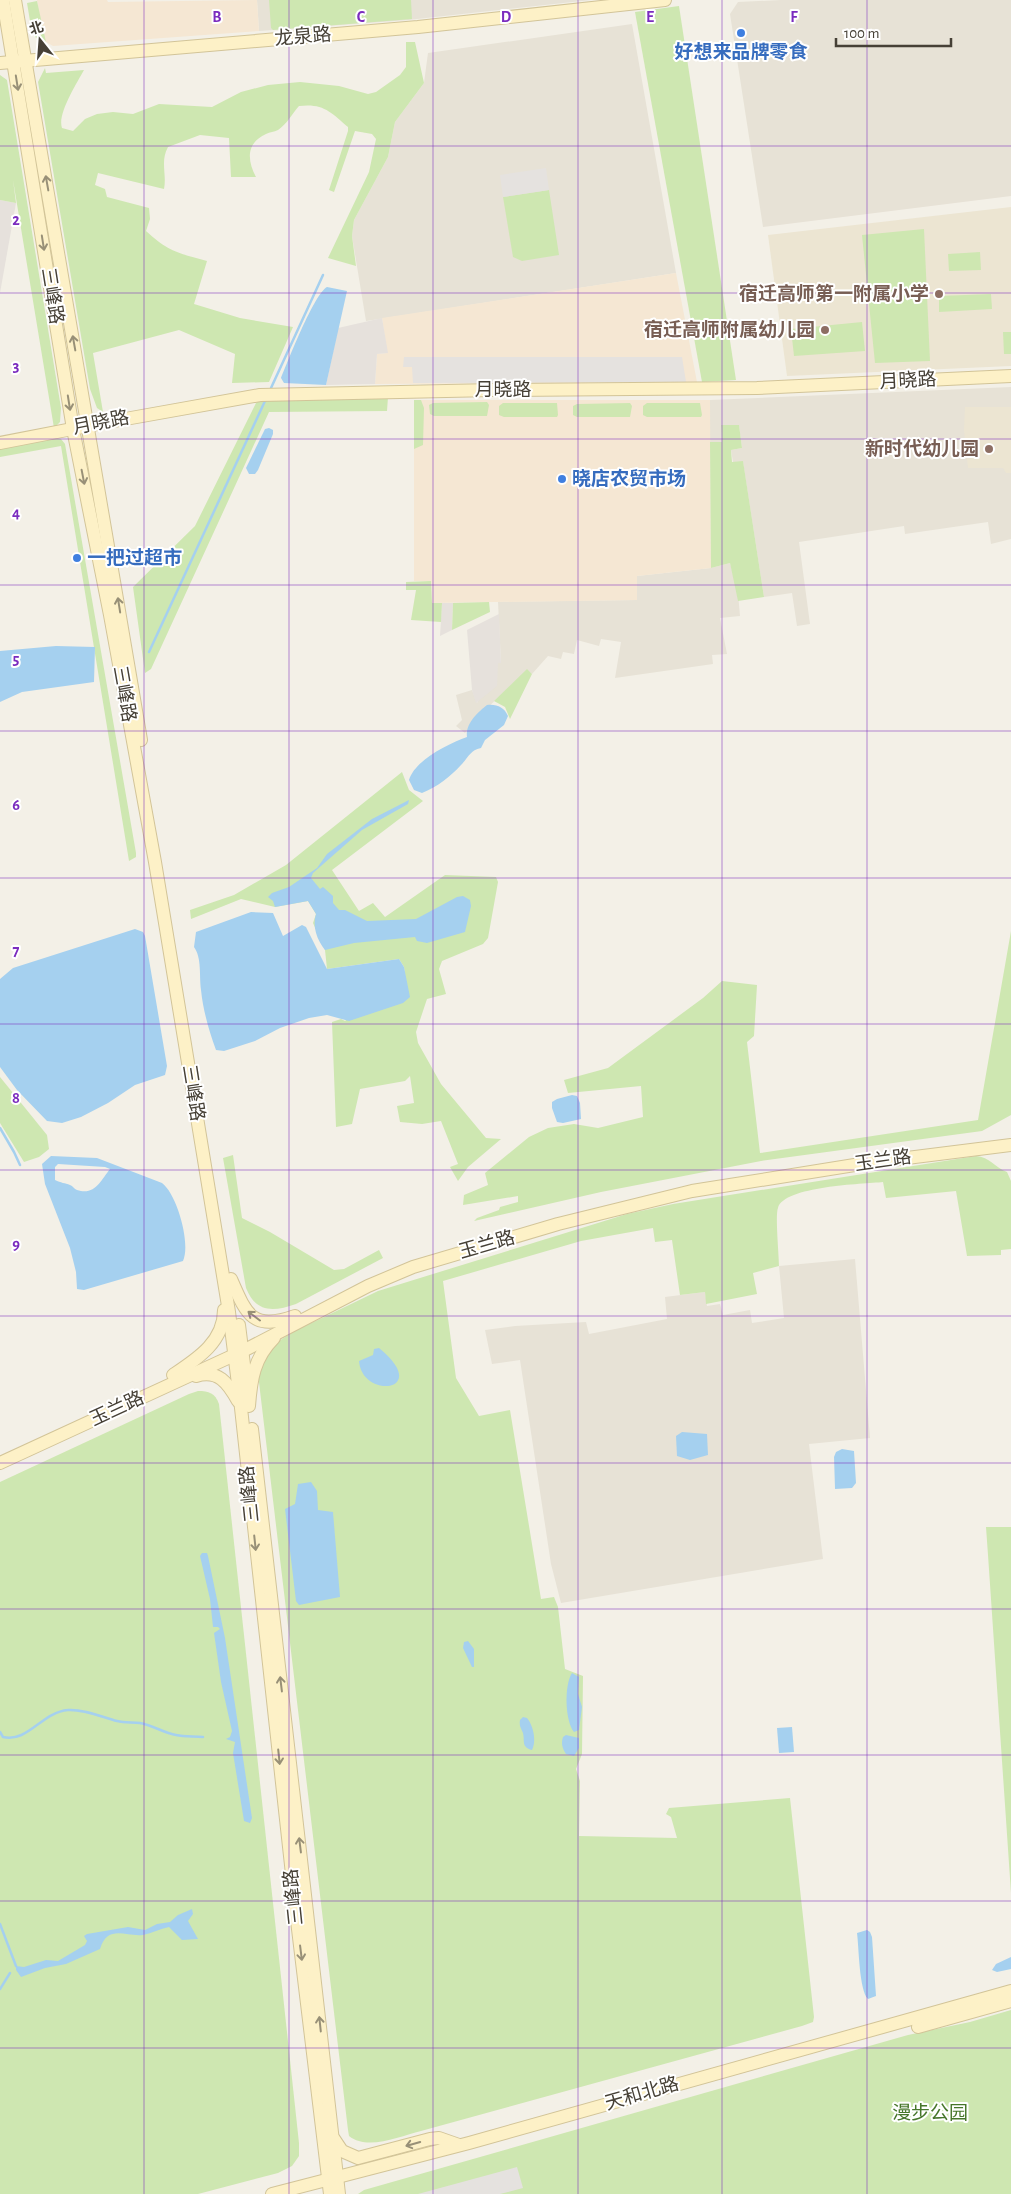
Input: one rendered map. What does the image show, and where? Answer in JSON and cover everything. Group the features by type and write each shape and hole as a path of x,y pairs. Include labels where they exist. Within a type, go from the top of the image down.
{"street":[{"name":"三峰路","path":"4,0 73,429 153,852 227,1281"},
{"name":"三峰路","path":"15,0 13,62 89,425 238,1349 332,2137 334,2186"},
{"name":"龙泉路","path":"13,62 418,28 665,0"},
{"name":"月晓路","path":"0,444 89,425 260,395 484,390 757,388 1011,376"},
{"name":"玉兰路","path":"297,1320 409,1262 566,1216 655,1193 723,1180 1011,1137"},
{"name":"玉兰路","path":"0,1455 238,1349 368,1286 413,1267 558,1224 661,1198 716,1187 867,1163 1011,1145"},
{"path":"227,1281 247,1311 258,1320 277,1323 297,1320"},
{"path":"174,1378 201,1356 220,1331 224,1315 227,1281"},
{"path":"245,1407 251,1380 259,1357 275,1338 297,1320"},
{"path":"174,1378 202,1374 213,1374 221,1377 245,1407"},
{"name":"玉兰路","path":"0,1464 174,1378"},
{"name":"三峰路","path":"245,1407 298,1929 334,2186"},
{"name":"天和北路","path":"272,2194 334,2186 459,2145 1011,1992"},
{"name":"天和北路","path":"302,2194 492,2144 1011,2001"},
{"path":"332,2137 342,2151 358,2158 430,2139 439,2138 459,2145"}],"shaded area":[{"path":"37,0 107,0 108,2 257,0 259,31 53,46 46,42 43,36"},
{"path":"257,0 591,0 408,20 259,31"},
{"path":"781,0 1011,0 1011,196 763,227 730,14 738,2"},
{"path":"632,24 676,273 366,321 352,236 354,220 388,157 395,122 424,83 428,53"},
{"path":"546,168 549,190 503,197 500,175"},
{"path":"0,200 16,203 0,293"},
{"name":"宿迁高师第一附属小学","path":"1011,207 1011,366 787,376 768,235"},
{"path":"676,273 697,382 375,384 377,354 387,353 382,318"},
{"path":"382,318 388,353 377,354 375,384 326,385 338,328"},
{"path":"404,357 682,357 686,382 413,383 412,367 403,367"},
{"path":"1011,387 1011,539 991,544 988,522 905,534 904,526 799,542 810,624 797,626 792,593 764,597 743,462 733,462 731,450 742,448 739,426 721,425 722,442 710,442 710,400"},
{"name":"晓店农贸市场","path":"414,400 710,400 711,568 637,576 637,600 432,603 431,581 414,581"},
{"name":"新时代幼儿园","path":"965,407 1011,407 1011,473 1006,473 1003,468 968,468 964,430"},
{"path":"730,563 738,593 740,616 720,618 727,654 712,655 713,664 615,678 621,642 601,639 599,646 577,640 574,654 563,652 561,659 548,656 532,674 527,670 482,713 465,733 456,726 462,720 456,695 472,690 477,703 498,663 501,663 498,602 636,600 637,576 711,568"},
{"path":"442,603 453,603 452,630 440,636"},
{"path":"499,614 501,663 498,663 497,686 476,703 472,690 467,630"},
{"path":"855,1259 870,1438 809,1444 823,1559 561,1603 551,1564 520,1360 492,1364 485,1330 515,1326 586,1322 589,1334 667,1319 665,1297 705,1292 707,1306 720,1304 723,1315 750,1310 752,1323 784,1318 779,1266"},
{"path":"517,2167 523,2188 500,2194 418,2194"}],"green space":[{"path":"269,0 411,0 412,19 273,30 271,28"},
{"path":"37,1 46,42 35,37 32,33 27,3"},
{"path":"679,6 736,380 702,382 635,12"},
{"path":"406,42 415,42 424,83 395,122 388,157 354,220 352,236 356,266 328,258 369,172 376,139 372,134 355,131 334,192 329,190 348,127 321,107 299,106 281,128 266,134 255,142 250,158 256,177 231,177 229,138 200,135 168,147 164,158 164,189 98,173 95,185 105,189 107,197 149,208 150,219 146,231 154,238 174,251 207,261 194,304 240,318 293,327 269,382 232,383 235,354 179,330 93,353 103,412 97,408 90,389 38,82 45,68 46,73 84,70 68,99 62,115 62,128 73,131 85,119 97,114 113,112 133,114 159,104 212,107 241,92 268,85 300,82 339,86 368,94 376,92 400,75 406,67"},
{"path":"0,75 7,80 61,408 60,422 54,428 13,180 16,203 0,200"},
{"path":"549,190 559,255 522,261 513,257 503,197"},
{"path":"924,229 930,361 875,363 862,235"},
{"path":"980,252 981,270 949,271 948,254"},
{"path":"991,294 992,309 939,312 939,296"},
{"path":"862,322 865,351 794,356 791,329"},
{"path":"1003,332 1011,332 1011,354 1004,354"},
{"path":"388,397 387,411 269,412 151,669 145,673 133,587 195,526 256,403 260,400"},
{"path":"414,400 421,400 424,408 423,445 414,449"},
{"path":"487,402 489,405 487,416 434,416 430,414 429,405 433,403"},
{"path":"503,403 557,403 558,415 557,417 504,417 499,415 499,406"},
{"path":"630,403 632,406 630,417 577,417 573,415 573,406 577,404"},
{"path":"647,403 700,403 702,415 701,417 647,417 643,415 643,406"},
{"path":"721,425 739,425 742,448 731,450 732,462 743,461 764,597 738,601 730,563 711,568 710,442 722,442"},
{"path":"53,438 61,439 65,444 136,853 136,857 129,861 61,446 0,457 0,449"},
{"path":"431,581 432,603 442,603 441,622 411,620 416,590 406,590 406,582"},
{"path":"489,602 490,612 452,630 453,603"},
{"path":"527,669 532,674 510,719 505,707 494,701"},
{"path":"402,772 409,790 423,801 332,870 359,911 373,903 385,917 445,875 496,877 498,882 488,938 483,944 442,961 439,969 446,994 427,999 416,1032 418,1043 441,1084 486,1138 501,1139 468,1167 458,1181 450,1167 458,1164 441,1121 422,1124 400,1122 397,1106 414,1103 410,1076 405,1081 360,1089 352,1124 336,1127 332,1022 341,1019 345,1021 405,976 404,967 399,959 327,969 325,950 313,923 316,914 308,901 275,907 241,899 191,919 190,910 234,895 286,865"},
{"path":"1011,931 1011,1115 982,1131 761,1161 601,1192 474,1221 477,1218 499,1210 500,1207 518,1202 518,1196 463,1205 464,1195 488,1185 485,1173 529,1137 548,1128 574,1124 598,1128 643,1117 641,1086 568,1093 564,1080 608,1068 703,998 722,981 757,985 754,1036 747,1042 760,1153 978,1120"},
{"path":"0,1077 47,1135 49,1149 39,1157 24,1162 0,1123"},
{"path":"233,1155 242,1218 270,1232 334,1270 344,1269 379,1250 383,1258 296,1304 273,1309 260,1306 250,1296 246,1288 223,1158"},
{"path":"976,1156 989,1160 1007,1172 1011,1181 1011,1249 1001,1250 1001,1255 967,1256 956,1191 886,1198 883,1182 843,1185 809,1191 794,1195 783,1201 777,1212 779,1266 753,1273 757,1294 706,1304 705,1292 680,1295 672,1240 655,1242 653,1228 581,1241 443,1281 456,1378 479,1416 510,1410 541,1599 554,1597 558,1607 565,1669 583,1676 582,1754 576,1769 580,1781 579,1836 677,1838 671,1817 666,1814 669,1808 790,1798 814,2017 813,2022 802,2026 394,2139 365,2142 349,2136 258,1374 271,1346 293,1332 378,1291 627,1214 673,1204"},
{"path":"198,1391 211,1393 216,1397 219,1404 299,2156 292,2166 278,2173 198,2194 0,2194 0,1482"},
{"path":"986,1527 1011,1527 1011,1893 988,1555"},
{"name":"漫步公园","path":"1011,2010 1011,2194 358,2194 364,2190 908,2035 970,2022"}],"water":[{"path":"327,287 347,291 326,385 284,383 281,378 302,329 315,302"},
{"path":"265,429 273,430 273,434 258,470 255,474 249,474 246,468"},
{"path":"56,646 95,647 94,682 22,692 0,702 0,651"},
{"path":"487,705 494,705 504,710 508,716 504,725 485,740 481,748 472,752 443,781 422,793 414,790 409,780 418,766 442,748 467,737 470,723"},
{"path":"409,800 408,804 362,830 313,873 311,878 320,889 323,887 333,896 333,903 339,910 345,910 367,921 416,919 457,897 463,896 470,900 471,906 465,932 427,943 417,941 415,937 354,943 325,950 316,933 316,914 308,901 275,907 273,901 268,897 272,893 289,887 317,868 327,854 372,819"},
{"path":"251,912 273,913 283,936 302,925 306,927 327,969 399,959 404,967 410,997 403,1003 349,1021 327,1015 309,1018 280,1028 255,1041 224,1051 216,1050 203,1005 199,962 197,951 194,947 196,932"},
{"path":"135,929 143,932 145,936 167,1066 165,1075 135,1085 108,1103 81,1117 62,1123 47,1121 17,1090 0,1067 0,979 13,968"},
{"path":"572,1095 577,1096 580,1103 581,1119 563,1123 557,1122 552,1102"},
{"path":"51,1156 97,1158 162,1183 173,1197 181,1220 185,1243 183,1261 84,1290 77,1289 76,1272 70,1248 45,1184 42,1164","holes":["58,1164 105,1167 110,1169 97,1186 88,1191 77,1190 71,1185 55,1180 55,1167"]},
{"path":"379,1348 394,1363 399,1374 397,1382 390,1386 381,1386 371,1382 363,1373 359,1361 373,1355 374,1349"},
{"path":"682,1432 707,1434 708,1455 690,1460 677,1456 676,1436"},
{"path":"842,1449 854,1451 856,1483 852,1488 835,1489 834,1457 836,1452"},
{"path":"311,1482 317,1491 318,1510 333,1512 340,1597 299,1605 296,1601 285,1509 295,1504 298,1484"},
{"path":"202,1553 207,1553 208,1556 225,1638 252,1818 250,1823 244,1821 233,1753 235,1742 226,1739 230,1737 232,1731 221,1682 214,1633 220,1629 213,1627 210,1599 200,1556"},
{"path":"468,1641 474,1649 474,1667 472,1667 463,1648 464,1642"},
{"path":"572,1673 579,1677 578,1694 582,1707 579,1730 574,1732 567,1712 568,1686"},
{"path":"523,1717 527,1718 533,1729 534,1742 532,1750 526,1747 524,1743 520,1727 520,1720"},
{"path":"792,1727 794,1752 779,1753 777,1728"},
{"path":"566,1735 579,1738 579,1748 574,1756 566,1754 563,1748 562,1739"},
{"path":"192,1909 193,1914 188,1921 198,1939 182,1940 169,1927 143,1935 112,1934 103,1941 100,1949 66,1964 45,1968 21,1977 16,1970 16,1966 24,1967 46,1960 58,1961 85,1945 87,1941 84,1936 87,1934 128,1927 145,1930 157,1924 170,1922 178,1915"},
{"path":"867,1930 872,1937 876,1996 868,1999 861,1978 857,1933"},
{"path":"1011,1957 1011,1969 997,1972 992,1970 996,1964"}],"waterway":[{"path":"271,388 323,275"},
{"path":"149,652 265,401"},
{"path":"0,1128 20,1165"},
{"path":"0,1732 3,1737 12,1738 20,1736 50,1716 59,1712 74,1710 120,1722 144,1724 176,1735 203,1737"},
{"path":"0,1924 16,1966"},
{"path":"0,1989 10,1973"}],"place":[{"name":"好想来品牌零食","path":"741,33"},
{"name":"宿迁高师第一附属小学","path":"939,294"},
{"name":"宿迁高师附属幼儿园","path":"825,330"},
{"name":"新时代幼儿园","path":"989,449"},
{"name":"晓店农贸市场","path":"562,479"},
{"name":"一把过超市","path":"77,558"}]}
